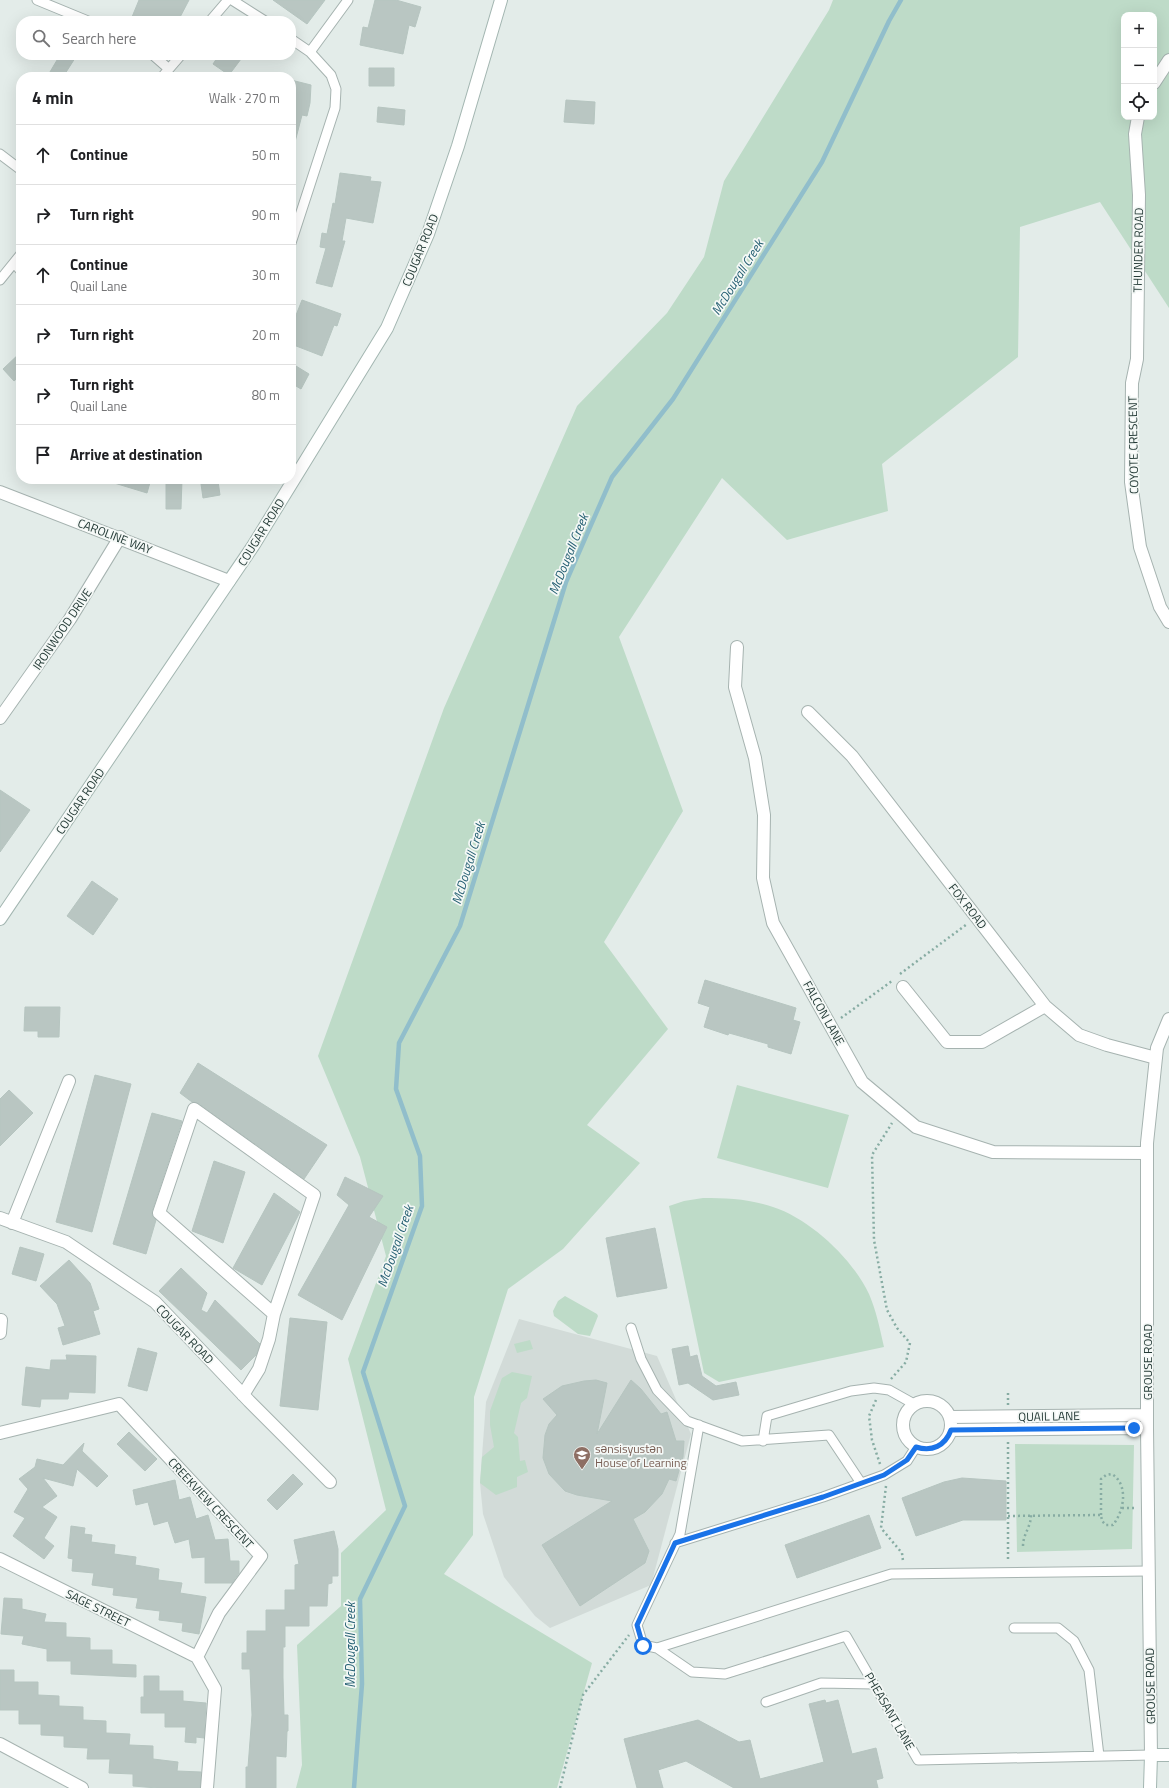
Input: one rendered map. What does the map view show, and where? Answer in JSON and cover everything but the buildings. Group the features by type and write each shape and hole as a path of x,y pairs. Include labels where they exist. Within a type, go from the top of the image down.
{"street":[{"name":"COUGAR ROAD","path":"296,477 388,328 428,234 458,146 501,0"},
{"path":"1157,78 1169,60"},
{"name":"THUNDER ROAD","path":"1132,383 1137,359 1139,195 1135,134 1137,120"},
{"name":"COYOTE CRESCENT","path":"1132,383 1131,482 1140,547 1160,607 1169,622"},
{"name":"COUGAR ROAD","path":"0,920 253,546 291,484"},
{"name":"CAROLINE WAY","path":"0,492 120,537 229,581"},
{"name":"IRONWOOD DRIVE","path":"0,718 70,619 120,537"},
{"name":"FALCON LANE","path":"737,647 735,687 756,758 764,815 763,878 773,924 862,1082 916,1127 994,1152 1147,1153"},
{"name":"FOX ROAD","path":"808,712 852,756 1045,1006 1079,1035 1107,1045 1156,1058"},
{"path":"903,987 947,1042 982,1042 1045,1006"},
{"name":"GROUSE ROAD","path":"1150,1788 1151,1755 1147,1428 1147,1153 1157,1048 1169,1019"},
{"path":"12,1223 69,1081"},
{"path":"243,1395 259,1369 269,1339 274,1314 314,1195 194,1109 159,1213 274,1314"},
{"name":"COUGAR ROAD","path":"0,1218 66,1242 155,1302 243,1395 330,1482"},
{"path":"0,1333 1,1320"},
{"path":"921,1401 936,1402 947,1410 950,1417 951,1430 944,1443 938,1447 923,1449 916,1447 910,1443 903,1430 904,1415 914,1404 921,1401"},
{"name":"CREEKVIEW CRESCENT","path":"0,1433 119,1404 261,1556 219,1614 197,1657"},
{"name":"QUAIL LANE","path":"950,1417 1147,1415"},
{"name":"QUAIL LANE","path":"951,1430 1147,1428"},
{"name":"SAGE STREET","path":"0,1559 197,1657"},
{"path":"197,1657 215,1689 207,1788"},
{"path":"0,1744 82,1788"},
{"path":"1151,1755 1169,1755"}],"lane":[{"path":"37,0 76,16"},
{"path":"214,16 228,0"},
{"path":"232,0 257,16"},
{"path":"310,52 348,0"},
{"path":"296,42 310,52 331,75 336,89 335,108 296,228"},
{"path":"159,60 169,69"},
{"path":"166,72 177,60"},
{"path":"0,154 16,166"},
{"path":"0,280 16,260"},
{"path":"631,1328 641,1359 657,1390 687,1421 742,1441 762,1441 829,1435 860,1483"},
{"path":"762,1441 767,1416 851,1391 874,1388 889,1390 914,1404"},
{"path":"699,1425 680,1534 637,1625 643,1646 657,1648 891,1574 1148,1571"},
{"path":"675,1543 823,1497 884,1475 907,1460 916,1447"},
{"path":"1014,1628 1058,1628 1074,1641 1089,1670 1098,1756"},
{"name":"PHEASANT LANE","path":"657,1648 692,1672 725,1674 846,1636 918,1760 1151,1755"},
{"path":"766,1702 821,1683 874,1684"}],"path":[{"path":"831,1026 977,917"},
{"path":"887,1383 906,1362 910,1343 897,1328 887,1310 874,1240 872,1154 898,1112"},
{"path":"877,1398 869,1416 872,1440 882,1471"},
{"path":"1008,1439 1008,1564"},
{"path":"1112,1474 1117,1477 1122,1484 1122,1508 1118,1519 1113,1526 1106,1525 1102,1521 1101,1515 1101,1479 1106,1475 1112,1474"},
{"path":"887,1484 881,1528 902,1553 903,1561"},
{"path":"1122,1508 1135,1508"},
{"path":"1023,1546 1023,1538 1030,1526 1031,1515"},
{"path":"1008,1516 1101,1515"},
{"path":"560,1788 583,1695 637,1625"}],"shaded area":[{"name":"sənsisyustən House of Learning","path":"519,1319 657,1356 691,1434 651,1585 550,1628 535,1616 504,1577 483,1514 480,1483 486,1402"}],"green space":[{"path":"833,0 1169,0 1169,308 1100,202 1020,227 1018,357 882,464 888,511 787,540 722,478 619,637 683,811 604,942 668,1029 587,1125 640,1163 563,1249 508,1289 474,1397 473,1535 444,1574 592,1663 557,1788 296,1788 302,1765 297,1645 341,1606 341,1553 386,1510 348,1359 386,1256 360,1157 318,1056 444,708 577,406 667,313 704,257 724,181 829,10"},
{"path":"737,1085 849,1115 828,1188 717,1158"},
{"path":"703,1198 721,1198 764,1204 787,1213 815,1230 841,1254 862,1280 874,1306 884,1347 719,1382 704,1373 669,1206 684,1201"},
{"path":"565,1296 597,1314 598,1316 590,1336 578,1334 554,1316 553,1311 558,1301"},
{"path":"530,1340 533,1349 517,1353 514,1344"},
{"path":"512,1372 532,1376 527,1398 521,1403 514,1433 518,1437 520,1461 525,1460 528,1472 517,1477 517,1487 496,1495 480,1483 482,1457 494,1447 490,1425 490,1411 502,1378"},
{"path":"1015,1444 1134,1445 1132,1549 1017,1552"}],"waterway":[{"name":"McDougall Creek","path":"354,1788 362,1684 360,1599 405,1506 363,1372 422,1206 420,1156 396,1089 399,1043 460,926 566,582 612,477 673,399 822,162 889,21 901,0"}],"place":[{"name":"sənsisyustən House of Learning","path":"582,1470"}],"route":[{"path":"643,1646 637,1625 675,1543 823,1497 884,1475 907,1460 914,1452 916,1447 931,1449 944,1443 951,1430 1134,1428"}]}
